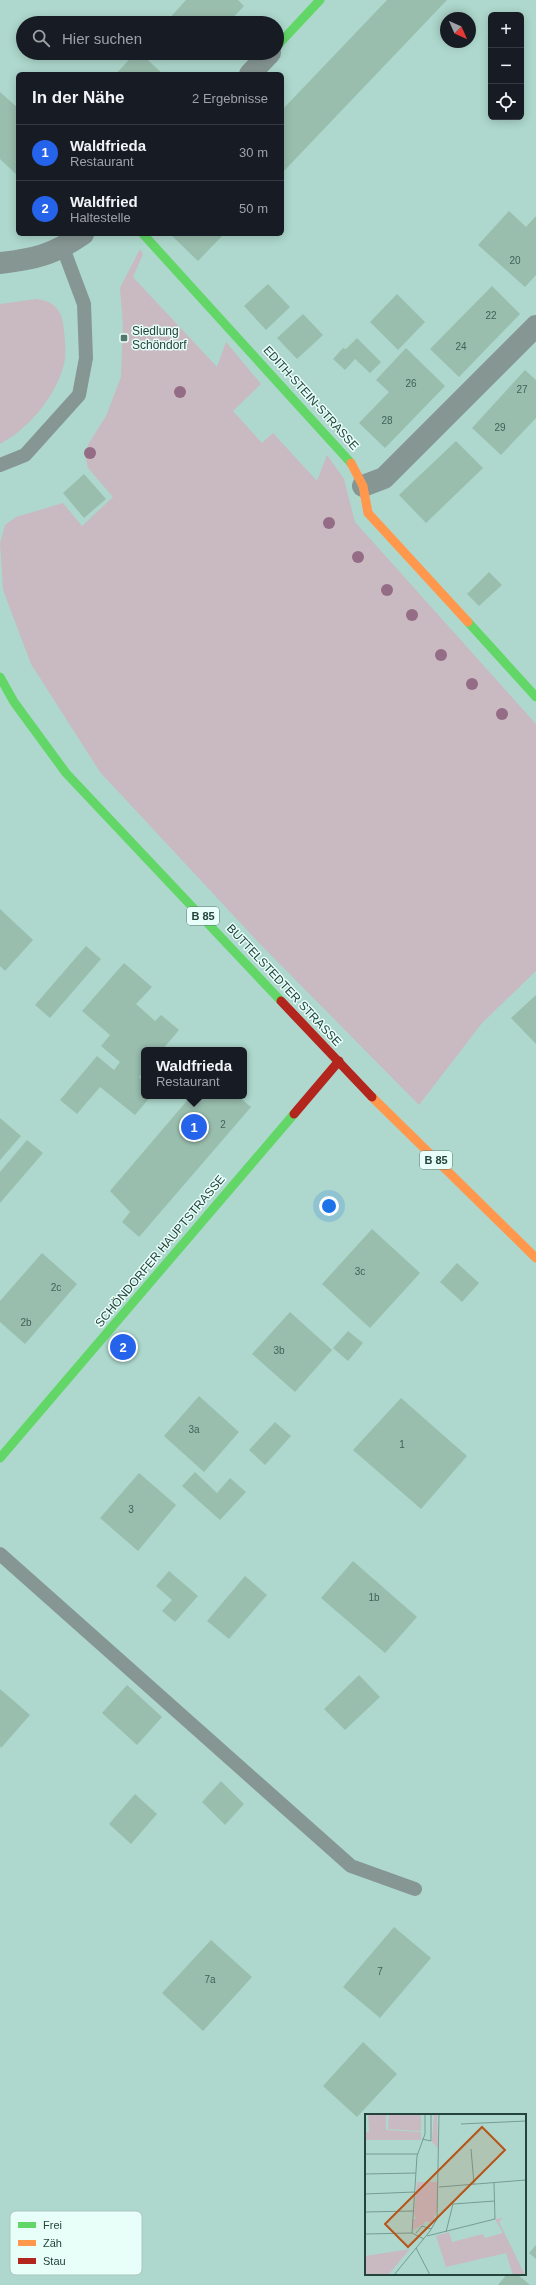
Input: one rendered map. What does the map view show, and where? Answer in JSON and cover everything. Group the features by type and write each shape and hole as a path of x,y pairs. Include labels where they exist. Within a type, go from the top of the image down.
{"street":[{"path":"284,39 320,0"},
{"path":"252,72 263,60"},
{"path":"0,263 33,259 63,248 80,236"},
{"name":"EDITH-STEIN-STRASSE","path":"145,236 350,460 363,486 368,513 536,697"},
{"path":"363,486 384,478 536,326"},
{"name":"BUTTELSTEDTER STRASSE","path":"0,677 14,702 66,772 401,1126 536,1258"},
{"name":"SCHÖNDORFER HAUPTSTRASSE","path":"0,1458 269,1141 339,1061"}],"lane":[{"path":"0,465 25,455 79,395 86,358 84,304 63,248"},
{"path":"0,1554 351,1866 415,1889"}],"shaded area":[{"path":"140,249 143,254 133,277 217,367 226,342 261,384 233,411 262,443 273,433 317,481 327,455 344,479 355,522 536,724 536,971 482,1023 419,1105 260,944 100,772 31,664 3,590 0,543 5,525 16,517 63,503 82,526 113,497 88,468 85,454 89,443 106,416 121,377 123,326 120,288"},
{"path":"36,299 49,302 57,309 62,318 65,359 62,372 50,397 42,408 22,429 0,444 0,304"}],"building":[{"path":"186,0 238,0 244,6 235,16 172,16"},
{"path":"387,0 447,0 284,171 284,108"},
{"path":"129,60 148,60 161,72 118,72"},
{"path":"0,92 16,106 16,174 0,159"},
{"path":"509,211 526,227 536,216 536,275 525,287 478,245"},
{"path":"172,236 222,236 198,261"},
{"path":"268,284 290,307 266,330 244,306"},
{"path":"492,286 520,314 459,377 430,349"},
{"path":"397,294 425,322 398,350 370,322"},
{"path":"303,314 323,335 297,359 277,338"},
{"path":"357,338 381,362 370,373 355,359 345,370 333,359 343,348 346,349"},
{"path":"406,348 445,386 385,448 359,423 389,392 376,380"},
{"path":"525,370 536,380 536,418 501,455 472,428"},
{"path":"456,441 483,468 426,523 399,495"},
{"path":"84,474 106,499 84,518 63,493"},
{"path":"489,572 502,585 479,606 467,594"},
{"path":"0,909 33,940 5,971 0,966"},
{"path":"86,946 101,959 50,1018 35,1005"},
{"path":"124,963 152,987 136,1004 155,1021 161,1015 179,1030 165,1047 141,1047 141,1075 139,1077 141,1079 141,1099 148,1099 135,1115 100,1087 77,1114 60,1100 97,1056 114,1070 120,1062 101,1046 110,1035 82,1011"},
{"path":"536,995 536,1044 511,1018"},
{"path":"188,1099 242,1099 251,1107 139,1237 122,1222 130,1212 110,1191"},
{"path":"0,1118 21,1136 0,1160"},
{"path":"27,1140 43,1153 0,1203 0,1172"},
{"path":"372,1229 420,1273 370,1328 322,1284"},
{"path":"42,1253 77,1284 25,1344 0,1322 0,1301"},
{"path":"457,1263 479,1283 462,1302 440,1282"},
{"path":"290,1312 332,1350 295,1392 252,1354"},
{"path":"348,1331 363,1343 348,1361 333,1348"},
{"path":"199,1396 239,1432 204,1472 164,1436"},
{"path":"401,1398 467,1456 421,1509 353,1450"},
{"path":"275,1422 291,1436 265,1465 249,1450"},
{"path":"195,1472 217,1493 230,1478 246,1492 220,1520 182,1486"},
{"path":"139,1473 176,1505 138,1551 100,1518"},
{"path":"353,1561 417,1617 385,1653 321,1598"},
{"path":"169,1571 198,1596 175,1622 162,1611 172,1600 156,1586"},
{"path":"245,1576 267,1595 229,1639 207,1621"},
{"path":"359,1675 380,1697 345,1730 324,1709"},
{"path":"127,1685 162,1717 137,1745 102,1713"},
{"path":"0,1689 30,1715 1,1748 0,1746"},
{"path":"221,1781 244,1804 225,1825 202,1802"},
{"path":"135,1794 157,1814 131,1844 109,1824"},
{"path":"394,1927 431,1958 380,2018 343,1987"},
{"path":"211,1940 252,1977 203,2031 162,1993"},
{"path":"363,2042 397,2074 357,2117 323,2086"},
{"path":"536,2245 536,2259 529,2253"},
{"path":"506,2275 518,2275 530,2285 498,2285"}],"traffic: fast":[{"path":"284,39 320,0"},
{"path":"145,236 351,463"},
{"path":"468,622 536,697"},
{"path":"0,677 14,702 66,773 281,1001"},
{"path":"0,1458 294,1114"}],"traffic: slow":[{"path":"351,463 363,486 368,513 468,622"},
{"path":"372,1097 536,1258"}],"traffic: jam":[{"path":"281,1001 372,1097"},
{"path":"294,1114 339,1061"}],"place":[{"name":"Siedlung Schöndorf","path":"124,338"},
{"name":"Waldfrieda","path":"194,1127"},
{"name":"Waldfried","path":"123,1347"}]}
